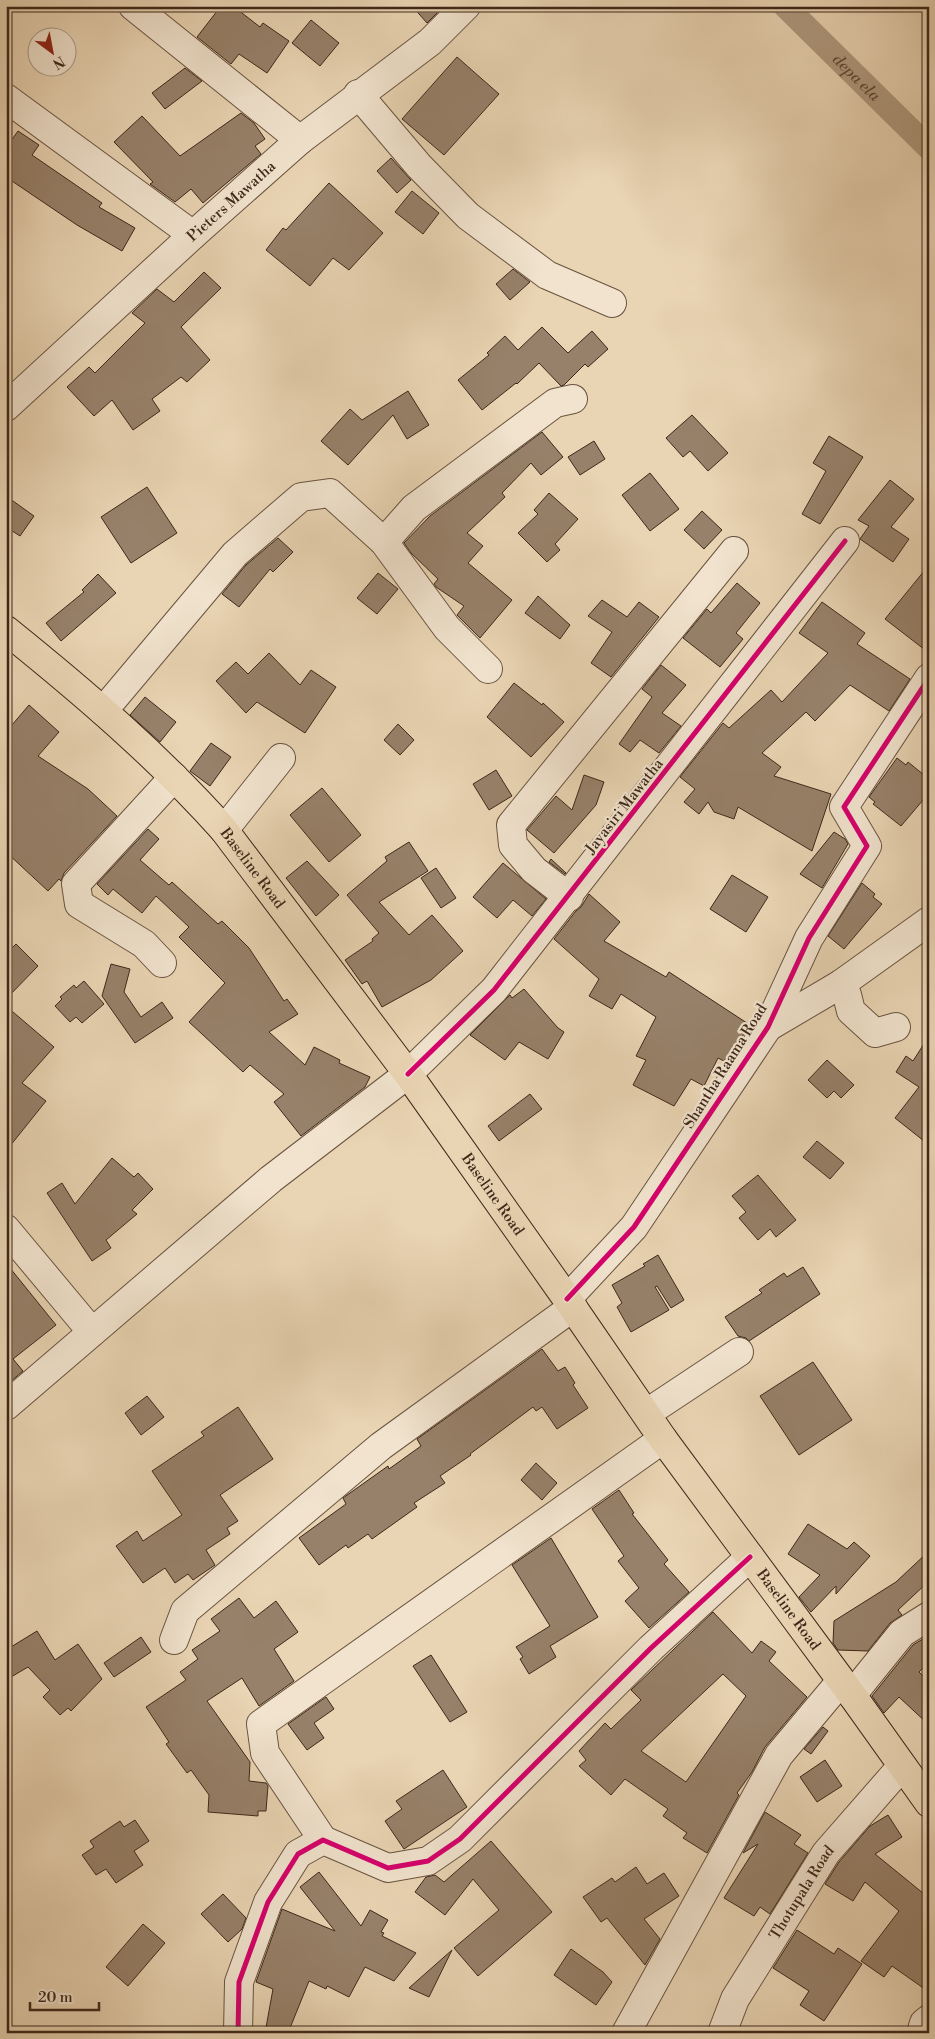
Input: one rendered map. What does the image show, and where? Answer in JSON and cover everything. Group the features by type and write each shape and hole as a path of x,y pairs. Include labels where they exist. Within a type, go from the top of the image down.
{"main road":[{"name":"Baseline Road","path":"6,630 103,711 174,777 224,830 408,1074 570,1303 663,1439 847,1688 929,1804"}],"street":[{"path":"133,6 300,140"},
{"name":"Pieters Mawatha","path":"6,407 193,235 300,140 358,94 430,42 466,6"},
{"path":"358,94 419,166 468,216 547,275 612,303"},
{"path":"6,98 193,235"},
{"path":"384,542 414,508 555,403 573,399"},
{"path":"103,711 234,554 301,497 330,493 384,542 447,628 488,669"},
{"name":"Jayasiri Mawatha","path":"6,1406 271,1179 408,1074 494,990 569,897 845,541"},
{"path":"569,897 534,870 513,845 511,825 734,551"},
{"name":"Shantha Raama Road","path":"174,1640 185,1611 381,1446 570,1303 634,1227 768,1027 809,938 867,846 844,807 929,678"},
{"path":"224,830 281,758"},
{"path":"162,963 144,944 79,904 76,884 174,777"},
{"path":"768,1027 841,984 929,920"},
{"path":"841,984 847,994 850,1011 875,1033 896,1027"},
{"path":"6,1229 92,1332"},
{"path":"647,1414 739,1352"},
{"path":"663,1439 261,1724 265,1753 323,1840 388,1868 428,1861 460,1839 650,1648 750,1557"},
{"path":"626,2033 780,1755 902,1633 929,1616"},
{"name":"Thotupala Road","path":"722,2033 735,1999 826,1853 902,1766"},
{"path":"238,2033 239,1982 268,1902 298,1854 323,1840"},
{"path":"921,2033 924,2023 929,2019"}],"building":[{"path":"221,6 233,6 260,27 263,23 289,41 267,73 239,54 231,64 197,37"},
{"path":"412,6 444,6 427,23"},
{"path":"311,20 339,43 320,66 292,43"},
{"path":"457,57 499,94 444,155 402,119"},
{"path":"185,68 202,81 165,109 152,93"},
{"path":"241,113 254,123 265,139 255,146 261,154 203,203 191,189 175,202 150,184 153,182 114,142 142,116 180,156"},
{"path":"18,131 39,145 32,155 102,203 99,207 135,228 122,251 77,225 6,177 6,148"},
{"path":"391,158 411,180 397,193 377,171"},
{"path":"329,183 383,233 349,270 333,258 310,286 266,250 283,228 286,230"},
{"path":"412,191 439,213 423,234 395,212"},
{"path":"513,269 530,282 510,300 496,284"},
{"path":"204,272 221,288 181,327 210,360 187,382 181,377 152,399 160,411 133,430 112,400 94,416 67,387 89,367 95,373 145,323 132,313 157,289 174,302"},
{"path":"542,327 568,353 592,331 608,349 588,367 585,364 561,386 539,363 517,384 482,410 458,380 489,355 487,353 505,336 518,350"},
{"path":"408,391 429,425 407,439 393,415 348,465 321,441 350,409 362,420"},
{"path":"692,415 728,453 708,471 690,451 683,457 666,438"},
{"path":"542,432 563,457 541,475 531,463 502,493 505,497 467,533 483,546 468,563 512,600 480,638 457,615 464,606 436,587 434,584 438,579 411,553 404,543 430,516"},
{"path":"829,436 863,457 820,524 802,514 826,471 813,463"},
{"path":"594,441 605,459 580,475 568,457"},
{"path":"650,473 679,509 650,531 622,495"},
{"path":"890,480 914,499 891,527 909,539 893,562 860,539 869,526 858,520"},
{"path":"147,487 177,533 131,563 101,517"},
{"path":"549,493 578,519 555,544 560,550 547,562 518,533 538,514 534,510"},
{"path":"6,496 34,516 20,536 6,527"},
{"path":"702,511 722,530 704,549 684,530"},
{"path":"278,538 293,552 273,572 270,569 239,607 222,594 246,565"},
{"path":"929,565 929,653 885,619"},
{"path":"378,573 398,589 377,614 357,598"},
{"path":"98,574 116,593 61,641 46,623 84,592 82,590"},
{"path":"737,583 760,603 736,633 743,639 720,667 683,638 707,609 711,613"},
{"path":"538,596 570,625 560,639 525,613"},
{"path":"602,600 627,617 639,602 659,617 611,677 591,663 612,632 588,616"},
{"path":"822,602 865,633 857,644 910,679 889,711 850,685 815,721 806,712 762,753 781,767 774,776 831,794 812,851 738,807 734,819 714,812 708,802 699,814 684,802 695,789 680,777 723,723 729,728 771,690 782,702 828,653 799,633"},
{"path":"269,653 300,685 311,670 336,687 305,733 257,702 246,713 216,681 236,662 248,674"},
{"path":"661,665 686,685 662,713 681,726 659,753 640,740 630,752 619,744 652,697 642,689"},
{"path":"514,683 542,705 543,703 564,722 531,757 487,717"},
{"path":"145,697 176,722 160,742 130,715"},
{"path":"29,705 59,732 38,756 88,789 117,816 64,873 61,881 59,879 48,891 6,852 6,732"},
{"path":"398,724 414,740 400,755 384,740"},
{"path":"211,743 231,757 210,786 190,771"},
{"path":"897,758 906,765 908,762 929,779 929,793 901,826 873,804 875,802 869,797"},
{"path":"496,770 512,796 489,810 473,784"},
{"path":"584,775 604,782 596,805 554,853 527,830 556,796 572,810"},
{"path":"322,788 361,835 329,862 290,815"},
{"path":"148,829 159,839 140,860 169,885 172,882 218,924 222,921 249,948 284,1001 287,999 298,1014 269,1032 305,1065 314,1047 340,1060 339,1063 370,1077 365,1087 301,1136 274,1102 284,1094 250,1065 243,1072 189,1022 225,983 179,937 189,927 156,896 142,913 113,889 108,895 97,884"},
{"path":"834,832 845,839 848,844 822,888 800,874"},
{"path":"409,842 428,871 379,902 409,935 432,915 463,951 431,980 382,1007 367,981 362,984 345,960 373,941 372,939 379,933 347,895 387,861 385,857"},
{"path":"551,859 566,873 565,874 549,862"},
{"path":"307,861 339,895 316,916 286,878"},
{"path":"503,863 546,899 532,916 513,900 497,918 473,897"},
{"path":"436,868 456,898 441,908 421,878"},
{"path":"732,875 768,897 746,932 710,909"},
{"path":"862,883 875,894 873,897 882,904 844,949 828,936"},
{"path":"589,894 620,922 604,941 666,977 669,972 750,1025 728,1058 724,1061 718,1058 704,1086 691,1079 674,1106 633,1085 646,1060 636,1056 656,1017 621,994 612,1009 589,996 599,979 554,939 581,907"},
{"path":"16,944 38,966 6,999 6,954"},
{"path":"111,964 130,969 124,992 141,1017 162,1002 173,1018 135,1043 102,996"},
{"path":"84,981 104,1004 82,1023 76,1017 70,1022 55,1006 62,999 60,997 74,985 76,988"},
{"path":"524,989 558,1028 564,1032 548,1059 519,1042 505,1060 470,1035 510,995 512,998"},
{"path":"6,1006 54,1047 22,1083 46,1101 6,1151"},
{"path":"929,1036 929,1145 895,1118 919,1087 896,1072 906,1056 913,1061"},
{"path":"827,1060 854,1085 841,1098 834,1091 827,1098 808,1080"},
{"path":"530,1094 542,1109 499,1141 488,1126"},
{"path":"817,1141 844,1163 830,1179 803,1157"},
{"path":"112,1158 134,1177 138,1173 153,1189 132,1210 137,1214 106,1240 111,1248 92,1261 47,1193 62,1183 75,1204"},
{"path":"758,1175 796,1220 776,1237 770,1229 758,1240 739,1218 746,1212 732,1196"},
{"path":"658,1255 684,1300 671,1308 657,1286 655,1287 669,1310 631,1332 617,1307 622,1303 612,1285 645,1266 643,1264"},
{"path":"6,1263 56,1325 13,1359 23,1371 10,1382 6,1378"},
{"path":"803,1267 820,1294 749,1341 738,1336 725,1317 762,1293 759,1290 784,1273 787,1277"},
{"path":"542,1349 558,1371 565,1367 575,1383 573,1385 588,1408 557,1429 542,1407 536,1411 533,1407 471,1455 440,1476 445,1483 414,1503 417,1507 372,1539 368,1534 348,1548 346,1545 319,1565 299,1538 346,1504 343,1498 388,1466 389,1469 421,1446 417,1439"},
{"path":"813,1362 852,1420 799,1455 760,1396"},
{"path":"147,1396 164,1417 141,1435 125,1413"},
{"path":"238,1407 273,1459 220,1495 238,1521 227,1528 230,1534 206,1550 215,1565 193,1580 188,1574 175,1583 165,1568 143,1583 116,1546 137,1531 143,1541 182,1515 152,1471 204,1436 201,1432"},
{"path":"536,1463 557,1483 542,1500 521,1480"},
{"path":"619,1490 634,1513 632,1514 668,1560 664,1564 689,1592 649,1628 625,1601 639,1588 618,1561 624,1556 592,1509"},
{"path":"808,1524 847,1549 854,1542 870,1556 836,1594 836,1586 811,1612 799,1597 820,1575 788,1554"},
{"path":"551,1538 598,1617 550,1646 556,1657 529,1674 520,1659 523,1657 516,1647 550,1626 512,1565"},
{"path":"929,1551 929,1581 898,1610 902,1615 890,1623 868,1651 838,1650 833,1643 834,1621 896,1582"},
{"path":"239,1598 254,1618 276,1601 298,1632 274,1649 294,1681 259,1706 242,1678 207,1701 250,1762 249,1781 266,1783 268,1786 266,1811 258,1811 258,1816 208,1812 209,1795 191,1770 187,1773 166,1744 169,1742 146,1707 186,1680 180,1672 198,1659 192,1650 220,1631 211,1619"},
{"path":"713,1612 752,1653 761,1641 776,1652 769,1661 807,1697 765,1747 752,1772 737,1793 739,1795 707,1853 683,1838 687,1833 663,1816 668,1809 625,1779 611,1795 579,1766 586,1760 579,1751 605,1723 611,1729 641,1700 631,1690","holes":["723,1674 746,1696 686,1782 641,1751"]},
{"path":"37,1631 55,1660 78,1644 102,1679 71,1711 68,1708 60,1715 43,1697 50,1690 28,1667 6,1680 6,1650"},
{"path":"141,1637 151,1652 114,1677 104,1663"},
{"path":"926,1637 929,1640 929,1662 919,1672 929,1682 929,1725 899,1697 884,1713 872,1696 913,1645"},
{"path":"431,1655 467,1712 450,1722 413,1666"},
{"path":"326,1697 334,1709 314,1723 324,1738 307,1750 288,1724"},
{"path":"823,1727 828,1731 811,1754 804,1749"},
{"path":"825,1760 842,1786 817,1802 800,1777"},
{"path":"443,1770 467,1807 404,1849 385,1821 402,1809 396,1801"},
{"path":"765,1812 801,1835 794,1844 808,1853 770,1914 760,1907 754,1916 724,1898 758,1844 743,1853"},
{"path":"888,1815 902,1837 875,1854 929,1898 929,1992 892,1966 884,1977 861,1961 899,1911 865,1882 853,1901 825,1884 839,1862 870,1826"},
{"path":"135,1820 149,1841 134,1851 143,1865 116,1883 106,1869 96,1875 82,1855 94,1847 90,1841 120,1821 124,1827"},
{"path":"491,1841 552,1912 478,1976 454,1948 499,1910 473,1879 445,1915 415,1892 426,1877 435,1875 444,1882"},
{"path":"636,1867 647,1884 664,1873 679,1896 644,1919 660,1939 645,1965 607,1918 601,1922 583,1897 612,1878 615,1882"},
{"path":"319,1872 361,1926 370,1910 388,1920 381,1932 384,1933 382,1936 416,1953 394,1981 365,1967 349,1997 327,1986 326,1989 309,1981 288,2033 265,2033 273,1989 256,1982 282,1909 335,1931 300,1887"},
{"path":"223,1894 246,1918 242,1929 228,1942 201,1914"},
{"path":"143,1924 165,1943 128,1986 106,1967"},
{"path":"797,1930 834,1954 838,1948 862,1964 824,2021 800,2005 809,1991 773,1968"},
{"path":"571,1949 603,1972 612,1982 596,2005 554,1975"},
{"path":"452,1950 429,1997 409,1988"}],"waterway":[{"name":"depa ela","path":"785,6 929,148"}],"cycle path":[{"path":"408,1074 494,990 845,541"},
{"path":"567,1299 634,1227 768,1027 809,938 867,846 844,807 929,678"},
{"path":"238,2033 239,1982 268,1902 298,1854 323,1840 388,1868 428,1861 460,1839 651,1648 750,1557"}]}
